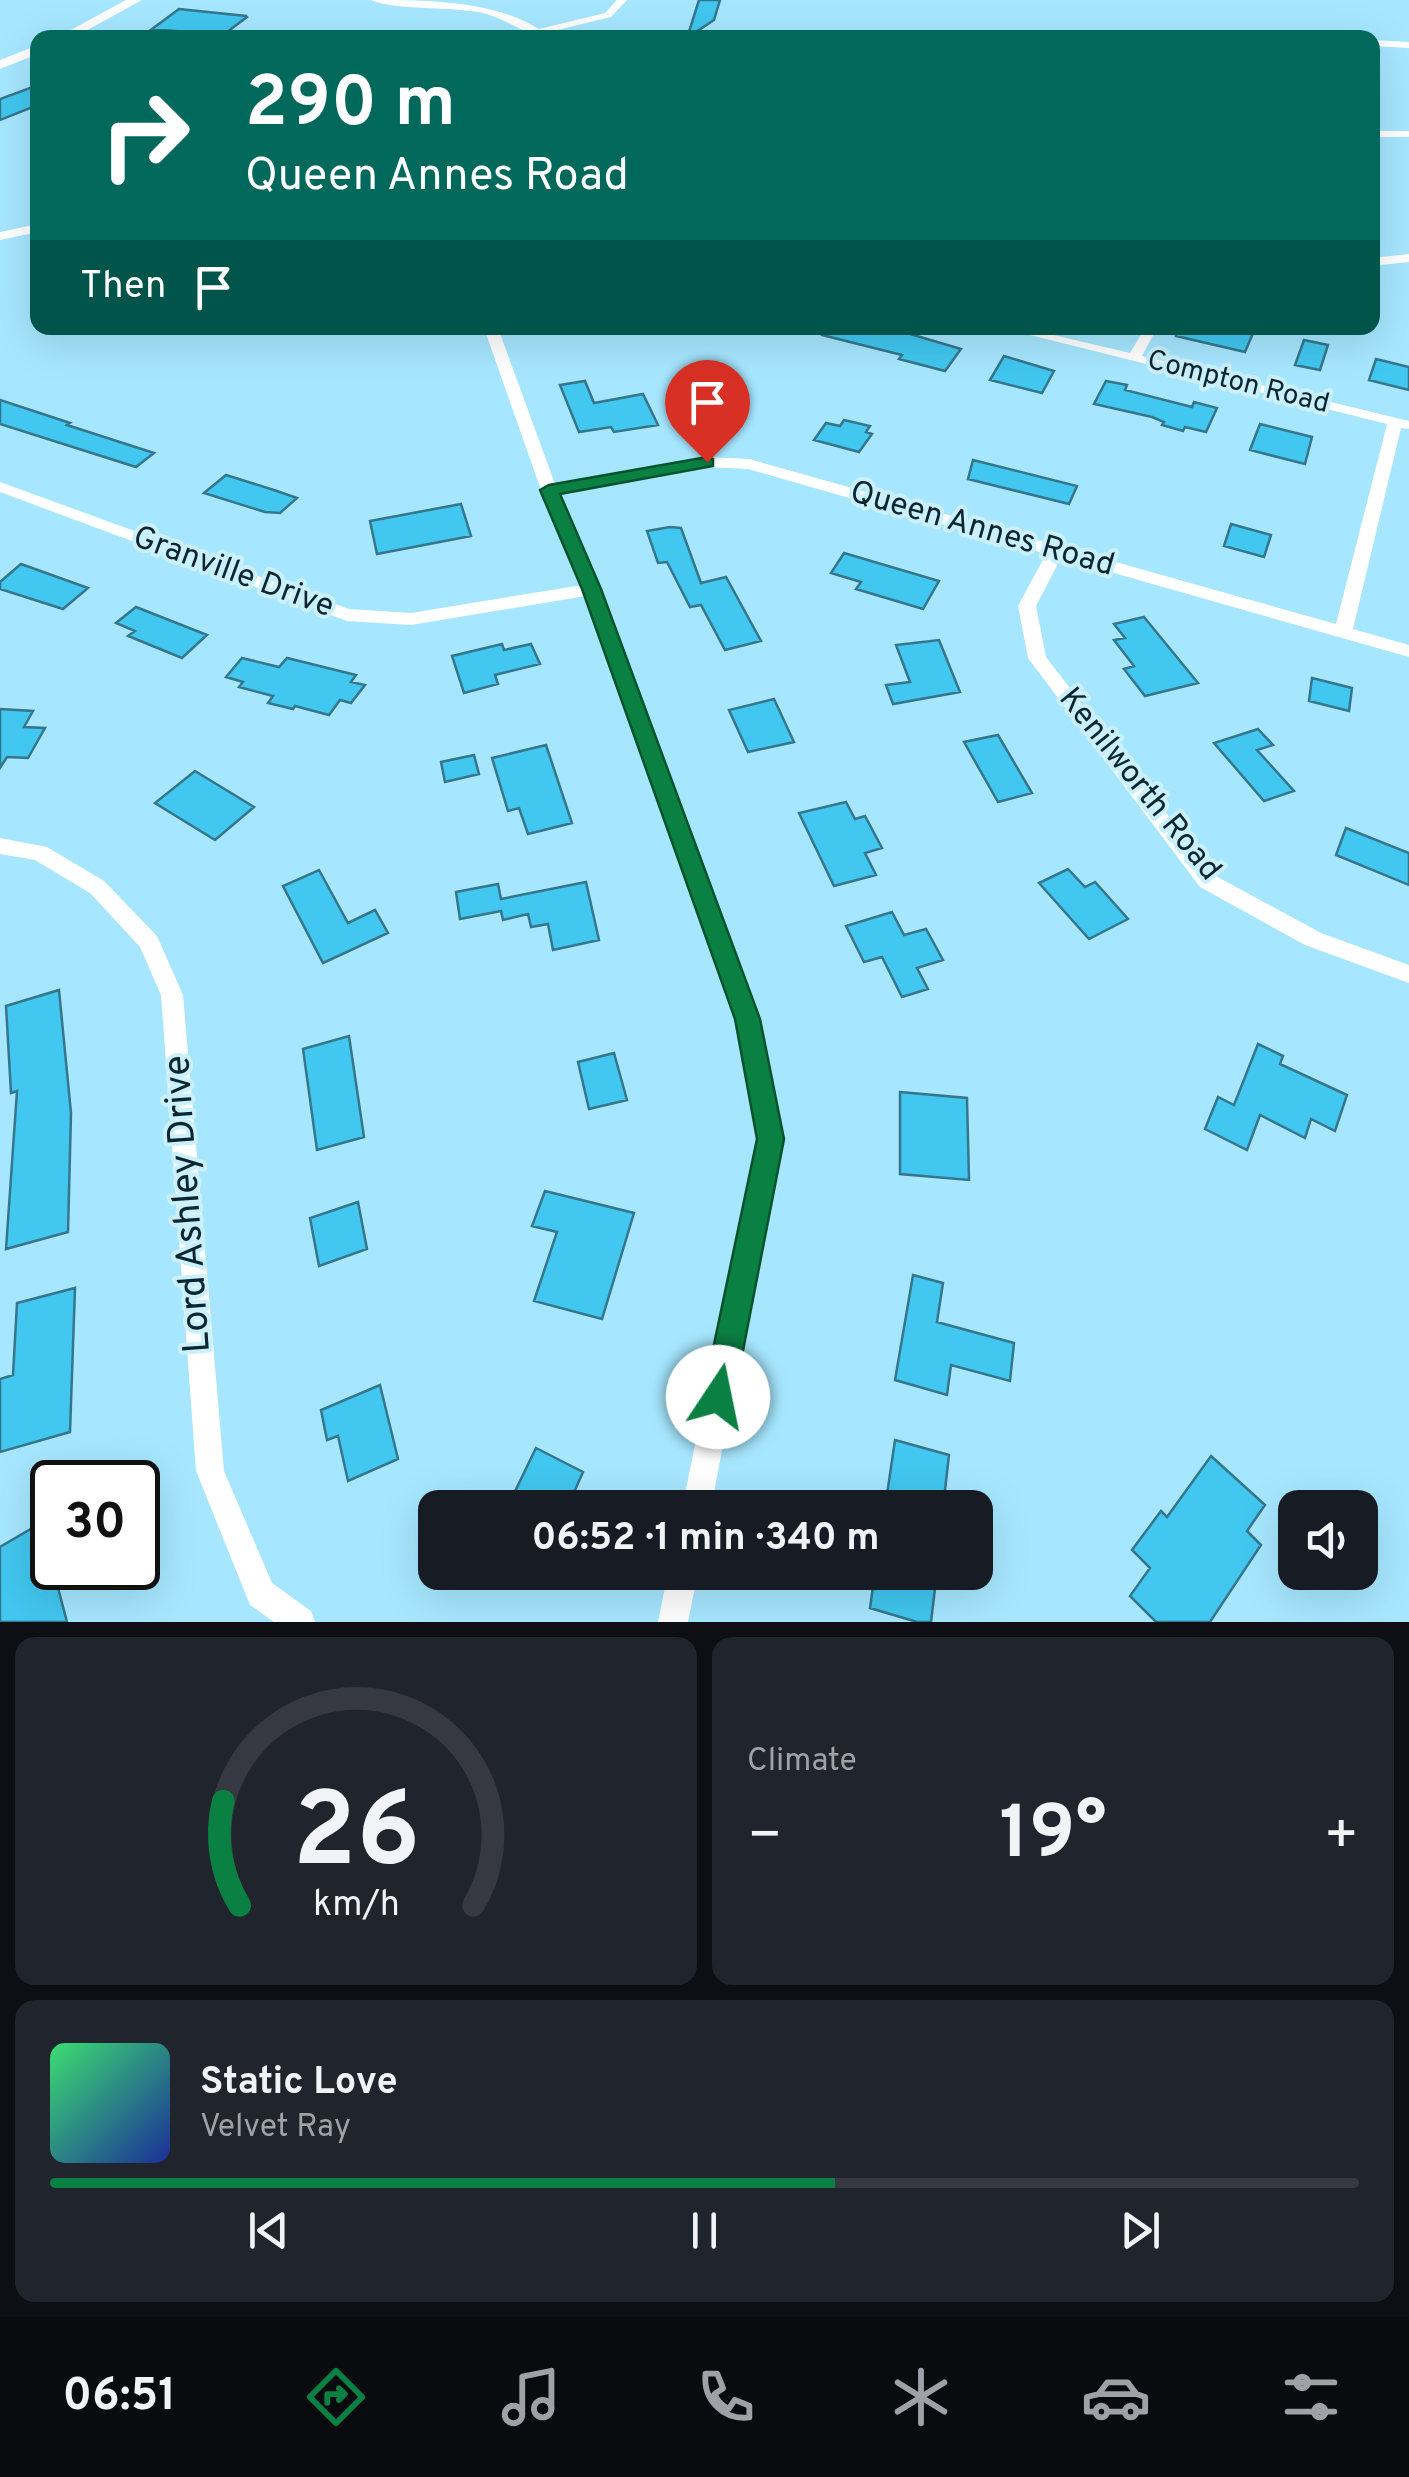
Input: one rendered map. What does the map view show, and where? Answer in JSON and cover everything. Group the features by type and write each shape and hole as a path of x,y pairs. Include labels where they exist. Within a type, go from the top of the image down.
{"street":[{"path":"78,30 136,0"},
{"path":"376,0 484,10 522,21 535,30"},
{"path":"558,30 608,15 622,0"},
{"path":"1380,44 1409,45"},
{"path":"0,65 30,53"},
{"path":"1380,134 1409,134"},
{"path":"0,236 30,230"},
{"path":"1380,261 1409,258"},
{"path":"494,335 549,490 592,589 748,1019 770,1139 700,1490"},
{"name":"Compton Road","path":"1038,335 1402,423"},
{"path":"1135,358 1146,335"},
{"path":"1343,632 1402,423"},
{"name":"Queen Annes Road","path":"549,490 707,462 749,464 1409,651"},
{"name":"Granville Drive","path":"0,487 347,614 411,619 592,589"},
{"name":"Kenilworth Road","path":"1056,551 1027,606 1037,658 1207,881 1314,939 1409,974"},
{"name":"Lord Ashley Drive","path":"0,846 40,853 97,886 149,942 172,994 210,1471 261,1594 300,1622"},
{"path":"673,1622 679,1590"}],"building":[{"path":"699,0 720,0 714,20 699,30 690,30"},
{"path":"179,9 247,17 230,30 152,29"},
{"path":"30,88 30,108 0,120 0,99"},
{"path":"822,335 914,335 961,349 945,371 899,359 902,355"},
{"path":"1176,335 1252,335 1245,352"},
{"path":"1304,340 1328,345 1320,370 1295,365"},
{"path":"1004,356 1054,371 1042,393 990,380"},
{"path":"1376,359 1409,367 1409,390 1369,380"},
{"path":"585,381 594,403 643,394 658,425 614,432 611,427 579,432 560,385"},
{"path":"1106,381 1127,385 1125,390 1192,407 1194,402 1217,408 1206,432 1185,427 1183,431 1162,425 1164,422 1152,417 1094,404"},
{"path":"0,400 154,453 136,467 0,424"},
{"path":"844,420 870,426 866,432 872,434 859,452 814,440 826,423 840,426"},
{"path":"1260,424 1312,437 1305,464 1250,450"},
{"path":"973,460 1077,486 1069,504 968,479"},
{"path":"226,475 297,498 280,513 204,493"},
{"path":"461,504 471,536 377,554 370,521"},
{"path":"1231,524 1271,535 1264,557 1224,546"},
{"path":"681,528 701,583 726,577 761,641 725,650 701,605 690,607 667,562 658,563 647,531"},
{"path":"844,553 939,581 923,609 856,589 861,582 831,573"},
{"path":"21,564 88,588 63,609 0,589 0,582"},
{"path":"136,607 207,635 182,658 128,636 135,631 116,623"},
{"path":"1144,617 1198,683 1145,696 1124,669 1134,666 1114,640 1125,638 1114,624"},
{"path":"939,640 960,692 893,704 886,685 910,682 896,645"},
{"path":"502,644 504,650 531,644 540,664 495,675 498,684 464,693 452,656"},
{"path":"242,658 279,667 287,658 356,675 351,682 365,685 351,703 340,700 329,715 295,706 293,709 268,703 273,696 239,687 243,682 226,677"},
{"path":"1312,678 1352,688 1349,711 1309,701"},
{"path":"774,699 794,742 748,752 729,710"},
{"path":"0,709 33,711 24,727 45,728 28,758 7,757 0,768"},
{"path":"1258,729 1273,745 1257,750 1294,791 1264,801 1214,743"},
{"path":"998,735 1032,793 998,802 964,742"},
{"path":"546,745 572,823 528,834 519,808 508,811 492,758"},
{"path":"474,755 479,774 445,782 441,762"},
{"path":"195,771 254,807 215,840 155,803"},
{"path":"846,802 855,819 865,816 882,848 865,853 876,875 834,886 799,813"},
{"path":"1346,828 1409,853 1409,885 1336,855"},
{"path":"1068,869 1085,887 1095,882 1128,919 1089,939 1039,883"},
{"path":"319,870 348,923 375,910 388,933 323,963 283,886"},
{"path":"586,882 599,940 553,950 548,924 531,927 528,914 503,920 501,911 460,919 456,892 498,884 501,899"},
{"path":"892,912 904,935 926,929 943,960 917,968 928,989 902,997 882,957 864,962 846,926"},
{"path":"59,990 71,1113 68,1232 6,1249 17,1091 11,1093 6,1006"},
{"path":"349,1036 364,1137 317,1150 303,1049"},
{"path":"1258,1044 1283,1056 1280,1064 1347,1095 1335,1131 1311,1119 1305,1138 1260,1115 1247,1150 1205,1129 1218,1097 1234,1105"},
{"path":"614,1053 627,1100 589,1109 578,1062"},
{"path":"900,1092 967,1098 969,1180 900,1174"},
{"path":"545,1191 634,1213 602,1319 534,1301 557,1232 532,1226"},
{"path":"358,1202 367,1249 319,1266 310,1218"},
{"path":"913,1275 943,1283 937,1322 1014,1343 1010,1381 951,1365 947,1395 895,1380"},
{"path":"75,1288 70,1432 0,1452 0,1379 13,1375 17,1303"},
{"path":"380,1385 398,1459 348,1481 338,1436 327,1440 321,1410"},
{"path":"895,1440 949,1455 945,1490 888,1490"},
{"path":"536,1448 583,1472 575,1490 516,1490"},
{"path":"1211,1456 1265,1505 1247,1531 1261,1545 1210,1622 1156,1622 1130,1596 1150,1568 1132,1550 1161,1511 1167,1517"},
{"path":"30,1529 30,1590 59,1590 67,1622 0,1622 0,1547"},
{"path":"872,1590 935,1590 931,1622 917,1622 870,1608"}],"route":[{"path":"707,462 549,490 592,589 748,1019 770,1139 718,1397"}]}
